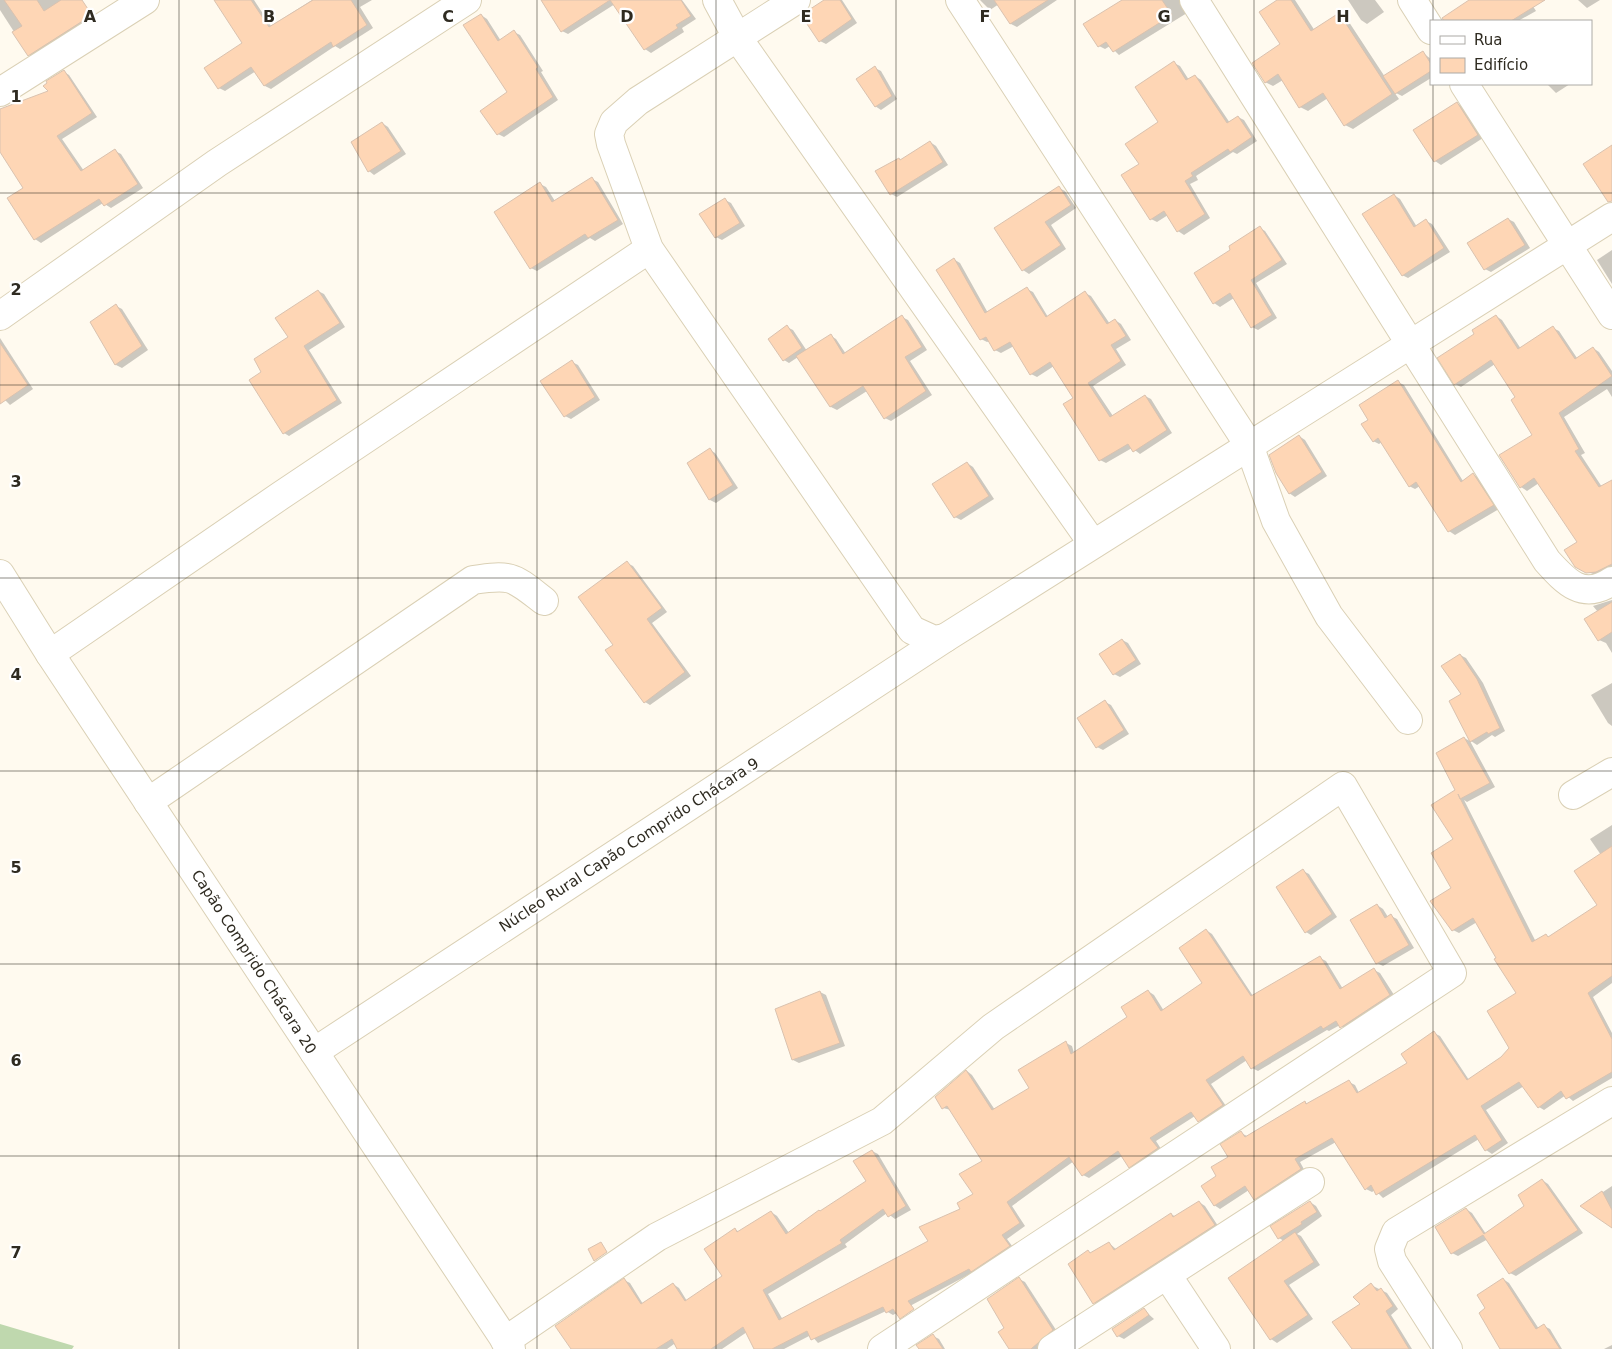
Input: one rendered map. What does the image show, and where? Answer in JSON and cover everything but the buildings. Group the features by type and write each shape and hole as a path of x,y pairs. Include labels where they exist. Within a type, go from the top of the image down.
{"street":[{"path":"3,82 144,0"},
{"path":"0,316 217,163 467,0"},
{"path":"717,0 737,38 1092,544"},
{"path":"796,0 638,101 614,122 609,134 611,144 649,249 912,630 934,640 945,638"},
{"path":"960,0 1249,445 1276,521 1329,616 1408,720"},
{"path":"1194,0 1547,561 1565,582 1578,588 1588,590 1606,586 1612,581"},
{"path":"1412,0 1430,28"},
{"path":"1465,85 1612,315"},
{"name":"Núcleo Rural Capão Comprido Chácara 9","path":"314,1052 945,638 1612,217"},
{"path":"50,654 280,496 649,249"},
{"name":"Capão Comprido Chácara 20","path":"0,574 50,654 508,1345"},
{"path":"148,802 473,580 502,576 519,582 544,601"},
{"path":"1573,795 1612,772"},
{"path":"508,1345 657,1237 882,1122 993,1028 1343,786 1452,973 882,1349"},
{"path":"1448,1349 1392,1262 1390,1249 1396,1232 1612,1101"},
{"path":"1052,1349 1310,1182"},
{"path":"1167,1275 1216,1349"}],"green space":[{"path":"0,1324 74,1346 72,1349 0,1349"}]}
